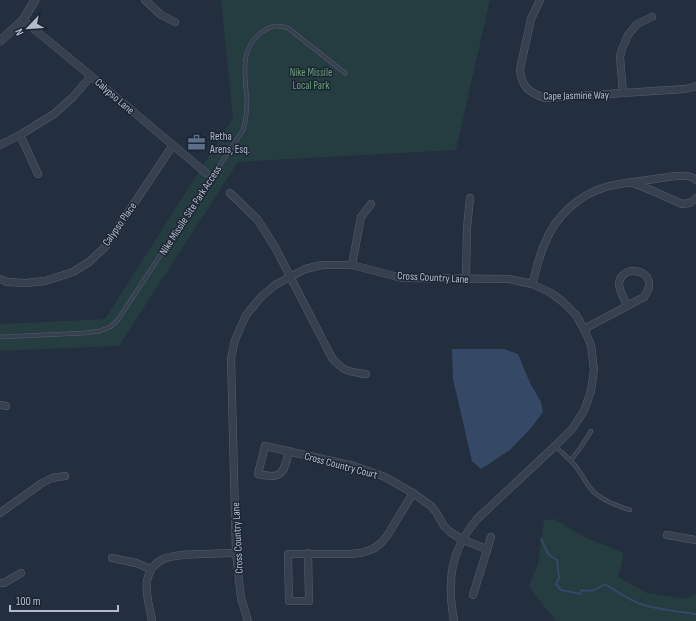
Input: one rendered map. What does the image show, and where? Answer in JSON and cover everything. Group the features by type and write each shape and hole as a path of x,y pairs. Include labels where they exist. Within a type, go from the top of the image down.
{"street":[{"path":"0,41 23,20 35,0"},
{"path":"145,0 161,15 175,22"},
{"name":"Cape Jasmine Way","path":"540,0 531,19 520,69 520,76 526,88 537,95 545,98 685,89 696,86"},
{"path":"623,93 620,57 622,49 628,35 637,24 652,17"},
{"name":"Calypso Lane","path":"23,20 206,173"},
{"path":"0,145 20,135 54,114 73,97 91,76"},
{"path":"20,135 38,174"},
{"name":"Calypso Place","path":"0,279 7,282 26,283 45,281 73,272 89,262 105,246 173,145"},
{"path":"532,284 544,244 557,220 573,204 583,197 605,187 631,182 678,176 690,176 696,180"},
{"path":"631,182 682,204 690,203 696,198"},
{"path":"230,193 257,219 275,246 332,358 343,369 349,372 366,374"},
{"path":"466,279 467,228 470,198"},
{"path":"352,265 361,217 371,204"},
{"name":"Cross Country Lane","path":"248,621 241,598 236,553 231,358 235,340 246,316 261,297 274,285 304,269 322,265 352,265 402,278 509,279 532,284 551,293 576,315 591,345 594,370 592,391 584,411 572,429 470,527 458,549 451,577 454,621"},
{"path":"584,329 644,297 649,290 650,283 647,276 640,272 625,272 621,278 619,284 620,291 627,305"},
{"name":"Cross Country Court","path":"289,451 286,465 282,472 277,476 258,474 265,446 289,451 354,466 385,477 412,493 431,506 444,526 450,532 463,540 487,550"},
{"path":"0,512 42,483 52,478 65,476"},
{"path":"308,553 309,601 289,601 288,554 308,553 349,554 373,549 387,536 412,493"},
{"path":"668,535 696,540"},
{"path":"473,594 491,537"},
{"path":"152,621 147,592 147,581 151,569 161,560 174,555 236,553"},
{"path":"112,558 136,563 151,569"},
{"path":"0,583 4,583 21,573"}],"lane":[{"name":"Nike Missile Site Park Access","path":"0,337 100,331 110,327 117,321 243,130 246,120 247,102 245,60 248,47 260,33 277,25 288,28 345,73"},
{"path":"570,460 591,431"},
{"path":"555,446 570,460 594,493 610,502 630,510"}],"green space":[{"name":"Nike Missile Local Park","path":"221,0 490,0 456,150 238,162 119,346 0,351 0,324 105,319 233,118"},
{"path":"555,519 584,537 624,553 618,577 647,593 686,599 696,594 696,621 557,621 529,586 538,564 544,520"}],"water":[{"path":"452,349 504,349 518,354 530,383 541,402 543,412 531,428 510,450 481,469 472,461 453,379"}],"waterway":[{"path":"541,539 549,555 557,560 559,578 556,584 561,590 580,594 582,590 594,590 605,584 638,603 659,609 696,614"}],"place":[{"name":"Retha Arens, Esq.","path":"197,142"}]}
